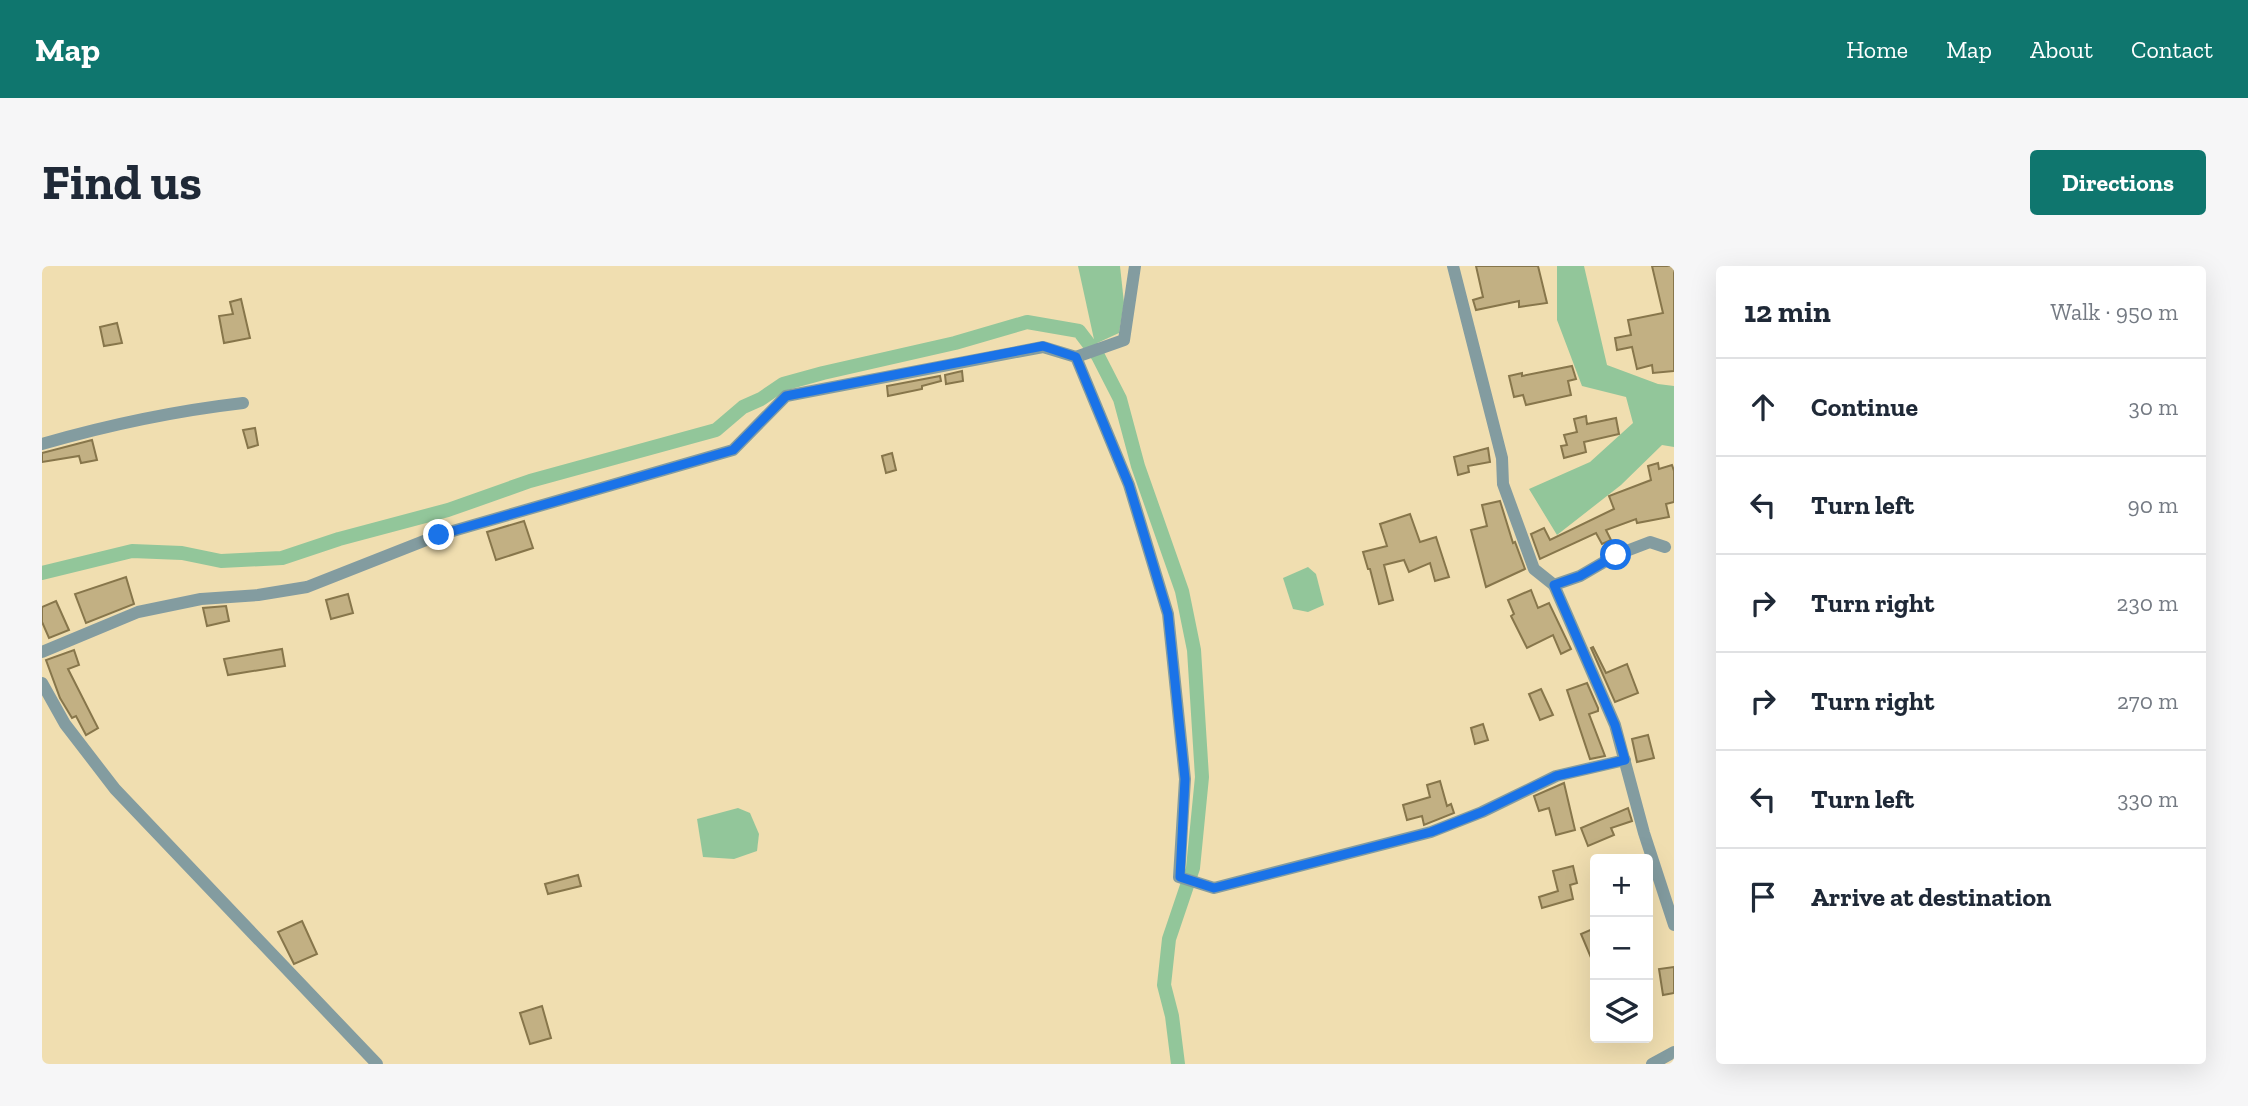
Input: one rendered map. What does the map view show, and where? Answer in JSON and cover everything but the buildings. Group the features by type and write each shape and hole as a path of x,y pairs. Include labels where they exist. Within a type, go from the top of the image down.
{"street":[{"path":"42,652 138,612 201,599 258,595 307,587 439,535 733,450 786,396 1043,346 1076,357 1125,340 1135,266"},
{"path":"1453,266 1502,458 1503,484 1513,515 1534,569 1554,585 1615,725 1644,833 1674,925"},
{"path":"1076,357 1129,485 1168,614 1185,779 1180,877 1214,888 1431,832 1482,812 1556,776 1625,760"},
{"path":"42,444 182,410 243,403"},
{"path":"1554,585 1580,576 1616,555 1650,542 1665,547"},
{"path":"42,683 65,724 115,789 377,1064"},
{"path":"1652,1064 1674,1052"}],"shaded area":[{"path":"1078,266 1120,266 1124,303 1119,333 1095,344"},
{"path":"1557,266 1584,266 1607,365 1658,384 1674,386 1674,447 1662,445 1621,485 1557,535 1529,489 1590,462 1633,423 1626,397 1582,386 1557,320"},
{"path":"1308,567 1316,574 1324,605 1308,612 1293,609 1283,578"},
{"path":"738,808 750,813 759,834 757,851 734,859 703,857 697,819"}],"waterway":[{"path":"42,573 132,551 182,553 221,561 282,558 339,539 448,510 530,481 716,430 743,407 783,384 955,343 1027,322 1079,331 1098,356 1120,399 1138,466 1182,591 1194,650 1202,777 1193,868 1169,939 1164,985 1172,1016 1178,1064"}],"route":[{"path":"439,535 733,450 786,396 1043,346 1076,357 1129,485 1168,614 1185,779 1180,877 1214,888 1431,832 1482,812 1556,776 1625,760 1615,725 1554,585 1580,576 1616,555"}]}
